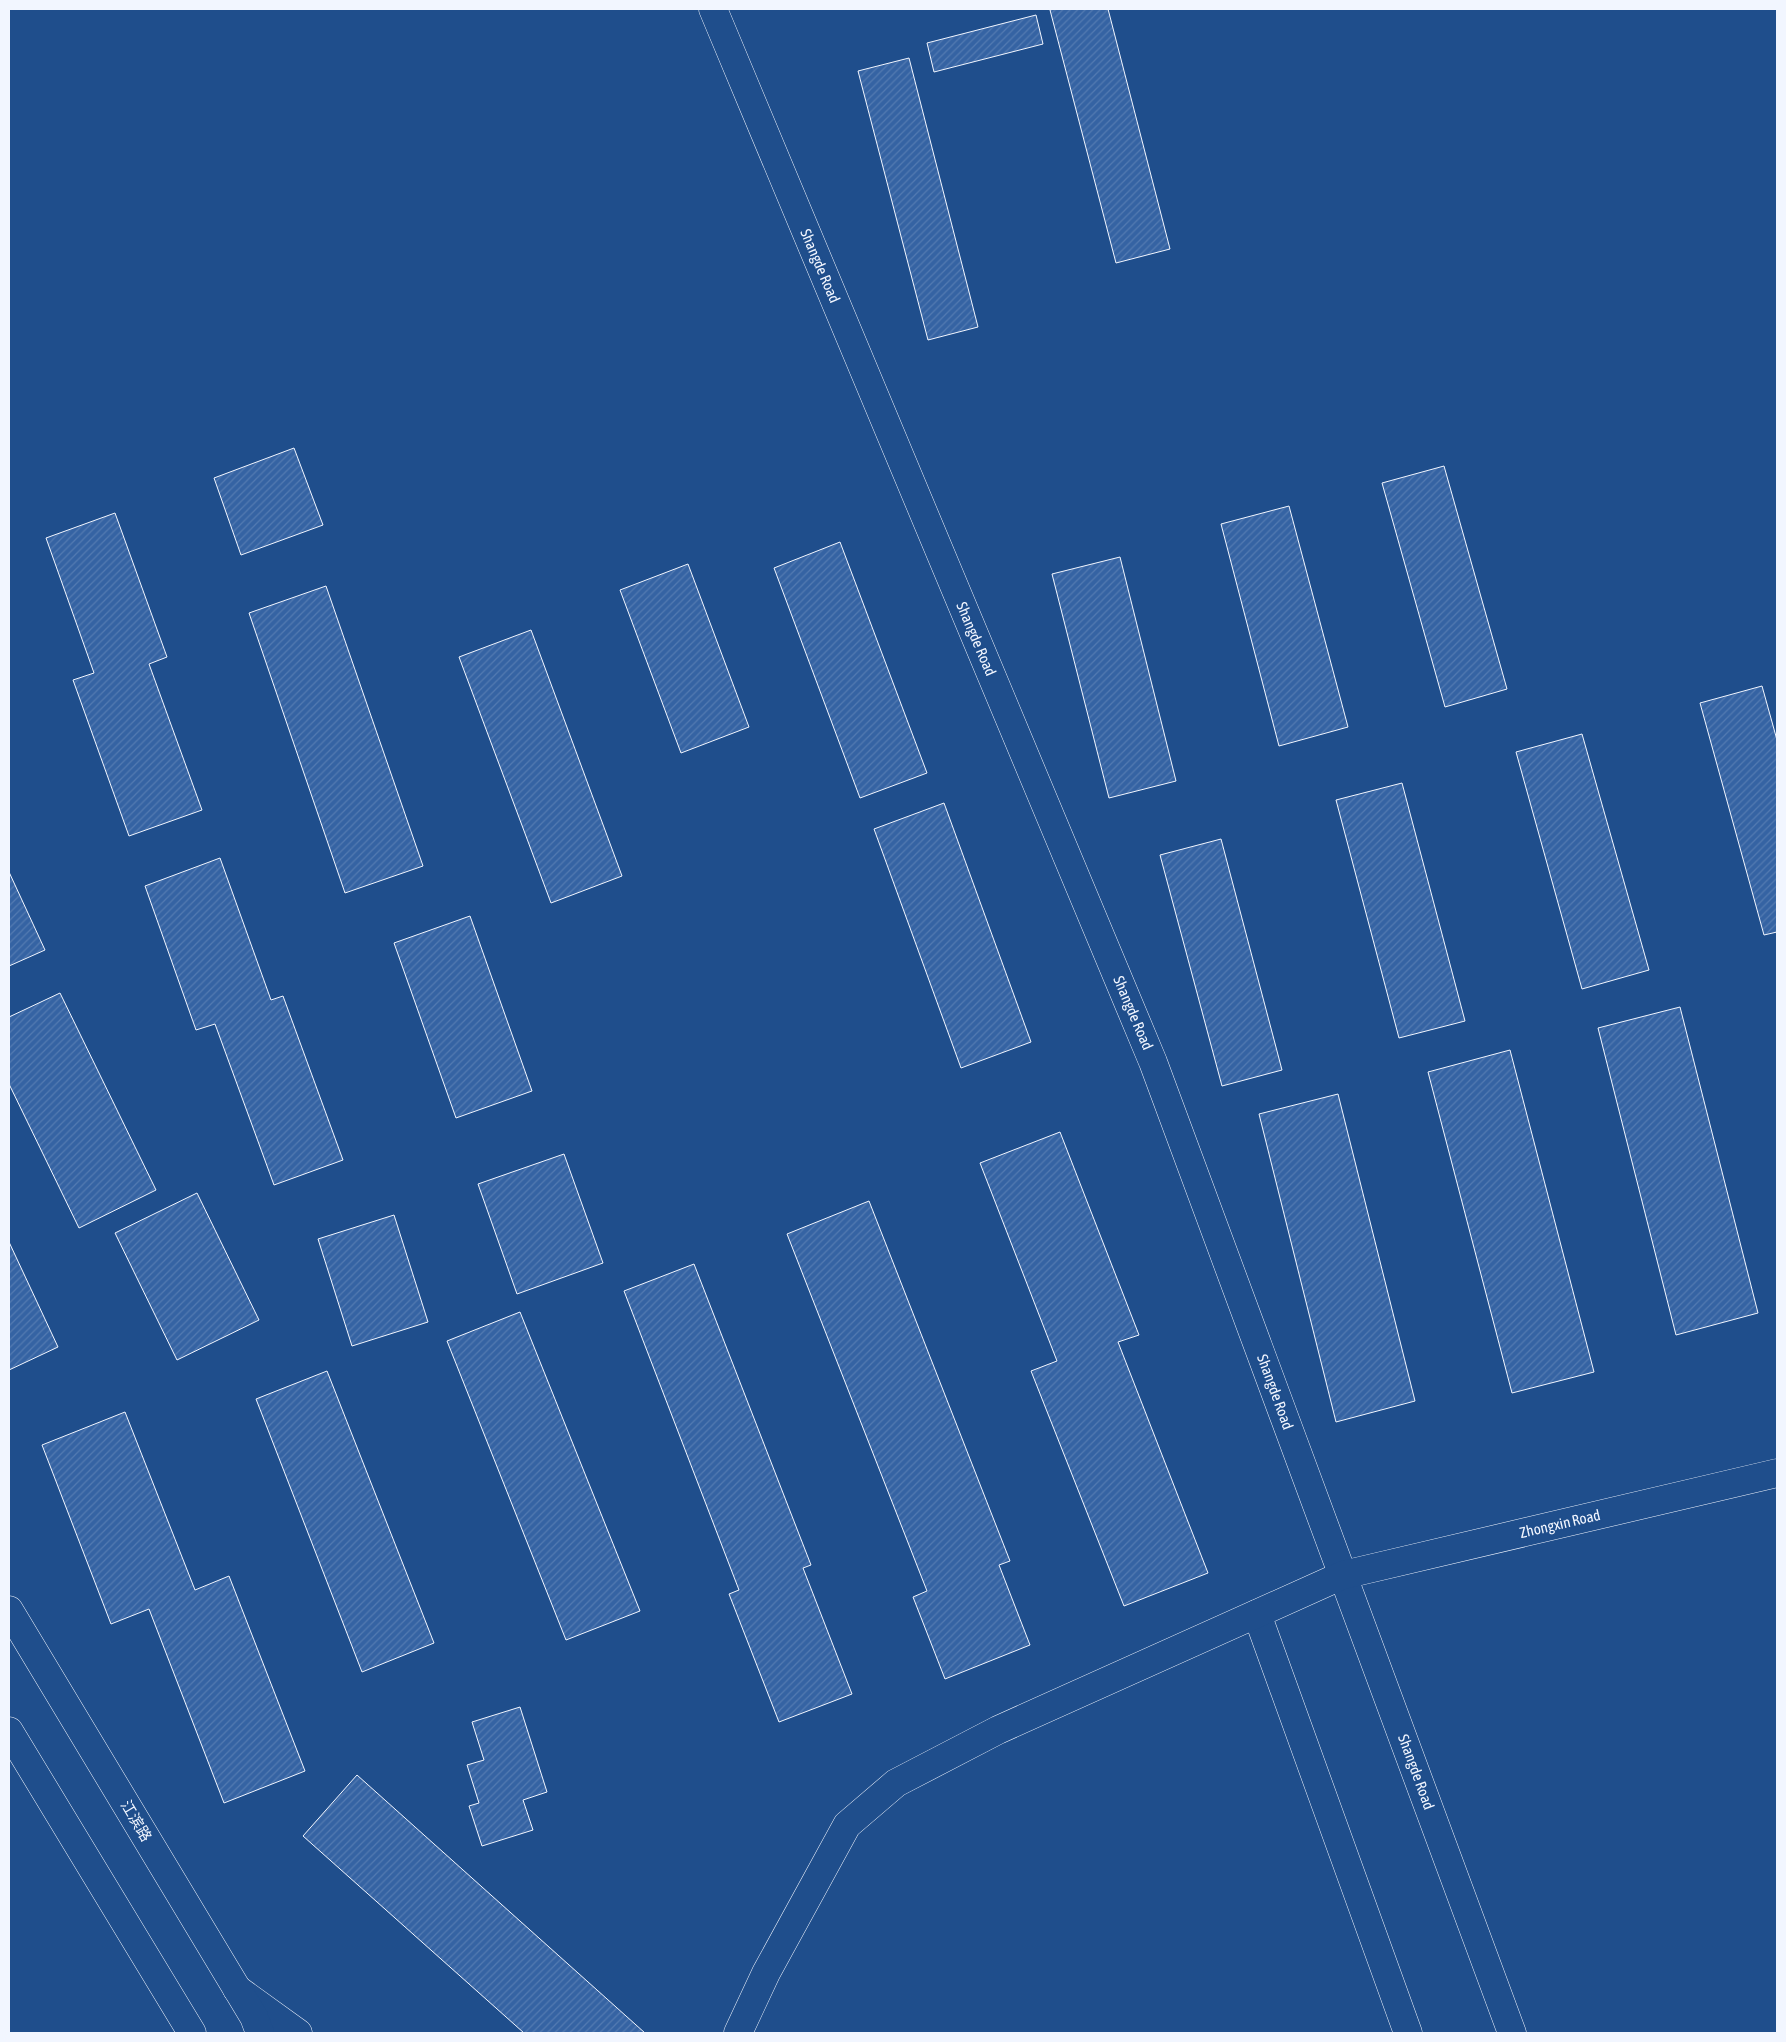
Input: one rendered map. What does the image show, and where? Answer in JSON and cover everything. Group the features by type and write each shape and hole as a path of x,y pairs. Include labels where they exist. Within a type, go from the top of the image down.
{"street":[{"name":"Shangde Road","path":"712,9 1153,1062 1512,2033"},
{"name":"Zhongxin Road","path":"738,2033 766,1973 847,1825 896,1783 998,1730 1343,1575 1777,1473"},
{"name":"江滨路","path":"9,1610 254,2017 260,2033"},
{"path":"1257,1614 1408,2033"},
{"path":"9,1731 192,2033"},
{"path":"237,1989 298,2033"}],"building":[{"path":"1108,9 1170,249 1116,263 1050,10"},
{"path":"1036,15 1043,44 934,72 927,43"},
{"path":"909,58 978,327 928,340 858,71"},
{"path":"294,448 323,525 241,555 214,478"},
{"path":"1444,466 1507,689 1445,707 1382,483"},
{"path":"1289,506 1348,727 1279,746 1221,524"},
{"path":"115,513 167,657 149,664 202,810 129,836 73,680 94,673 46,538"},
{"path":"840,542 927,773 860,798 774,568"},
{"path":"1120,557 1176,781 1109,798 1052,574"},
{"path":"688,564 749,727 681,753 620,590"},
{"path":"326,586 423,866 345,893 249,613"},
{"path":"531,630 622,876 551,903 459,657"},
{"path":"1762,686 1777,740 1777,932 1764,935 1700,703"},
{"path":"1582,734 1649,970 1582,989 1516,752"},
{"path":"1402,783 1465,1021 1399,1038 1336,800"},
{"path":"944,803 1031,1042 961,1068 874,829"},
{"path":"1221,839 1282,1070 1222,1086 1160,855"},
{"path":"220,858 271,1000 283,996 343,1160 274,1185 215,1024 196,1030 145,886"},
{"path":"9,872 45,950 9,966"},
{"path":"470,916 532,1091 456,1118 394,943"},
{"path":"60,993 156,1190 79,1228 9,1084 9,1017"},
{"path":"1680,1007 1758,1313 1676,1335 1598,1028"},
{"path":"1510,1050 1594,1372 1512,1393 1428,1072"},
{"path":"1338,1094 1415,1401 1336,1422 1259,1114"},
{"path":"1060,1132 1139,1335 1118,1342 1208,1573 1124,1606 1031,1371 1057,1361 980,1163"},
{"path":"564,1154 603,1263 517,1294 478,1184"},
{"path":"197,1193 259,1320 177,1360 115,1233"},
{"path":"869,1201 1010,1561 999,1565 1030,1645 945,1679 913,1597 927,1591 787,1234"},
{"path":"394,1215 428,1322 352,1346 318,1239"},
{"path":"9,1242 58,1347 9,1370"},
{"path":"694,1264 811,1565 803,1568 852,1694 779,1722 729,1594 739,1590 624,1291"},
{"path":"520,1312 640,1611 566,1640 447,1341"},
{"path":"327,1371 434,1643 362,1672 256,1399"},
{"path":"125,1412 195,1590 229,1576 305,1771 224,1803 149,1609 111,1624 42,1445"},
{"path":"520,1707 547,1792 523,1800 533,1830 482,1846 469,1806 479,1803 467,1765 484,1760 472,1722"},
{"path":"357,1775 645,2033 524,2033 303,1836"}]}
